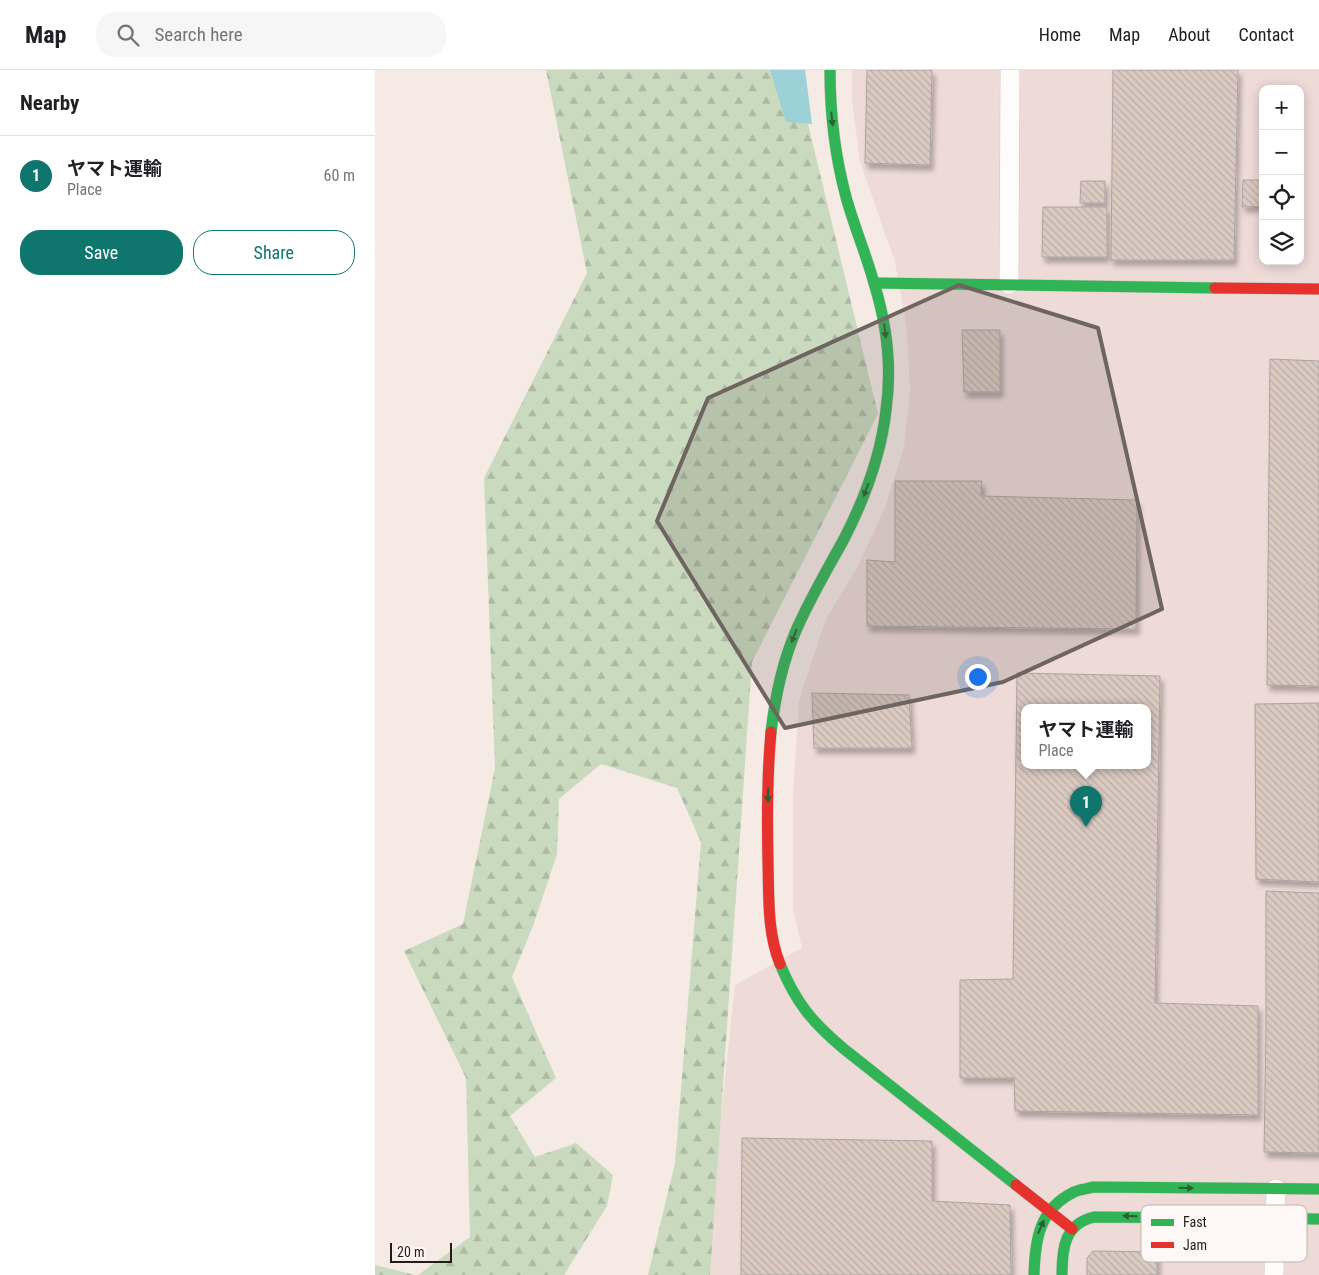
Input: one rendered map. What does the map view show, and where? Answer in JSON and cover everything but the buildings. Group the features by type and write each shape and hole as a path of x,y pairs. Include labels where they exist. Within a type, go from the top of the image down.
{"street":[{"path":"830,70 829,92 833,130 841,173 851,213 883,316 887,353 888,394 883,433 875,467 860,506 794,635 773,715 767,790 769,897 771,926 777,955 787,979 801,1004 819,1027 844,1049 1073,1229"},
{"path":"1009,284 1010,70"},
{"path":"874,283 1319,289"},
{"path":"1034,1275 1036,1239 1041,1225 1049,1211 1061,1200 1076,1191 1093,1187 1319,1190"},
{"path":"1275,1205 1276,1189"},
{"path":"1062,1275 1062,1253 1066,1239 1073,1229 1083,1221 1098,1216 1141,1217"},
{"path":"1274,1262 1274,1275"}],"highlighted area":[{"path":"959,285 1098,328 1162,609 1003,682 785,728 657,521 708,398"}],"shaded area":[{"path":"852,70 1319,70 1319,1275 704,1275 735,985 802,948 793,909 793,795 799,700 826,619 858,566 884,510 904,447 910,393 907,330 895,262 860,162 852,101"}],"green space":[{"path":"546,70 795,70 878,414 752,662 710,1275 648,1275 675,1163 701,842 677,788 601,764 559,799 557,854 533,926 512,977 556,1078 510,1116 535,1157 576,1143 613,1175 607,1206 564,1275 418,1275 470,1237 466,1078 404,951 463,924 495,768 484,478 587,273"},
{"path":"375,1265 415,1275 375,1275"}],"water":[{"path":"770,70 805,70 812,124 786,122"}],"traffic: fast":[{"path":"771,732 780,681 795,633 812,597 852,524 871,476 884,427 888,394 888,362 885,331 874,283 842,182 834,134 830,70"},
{"path":"874,283 1215,288"},
{"path":"780,964 792,990 806,1011 833,1039 1016,1185"},
{"path":"1034,1275 1038,1238 1046,1217 1062,1199 1079,1190 1093,1187 1319,1189"},
{"path":"1062,1275 1064,1247 1076,1225 1094,1217 1141,1217"},
{"path":"1307,1219 1319,1219"}],"traffic: jam":[{"path":"1215,288 1319,289"},
{"path":"771,732 767,829 769,901 773,939 780,964"},
{"path":"1016,1185 1072,1229"}],"place":[{"name":"ヤマト運輸","path":"1086,827"}]}
